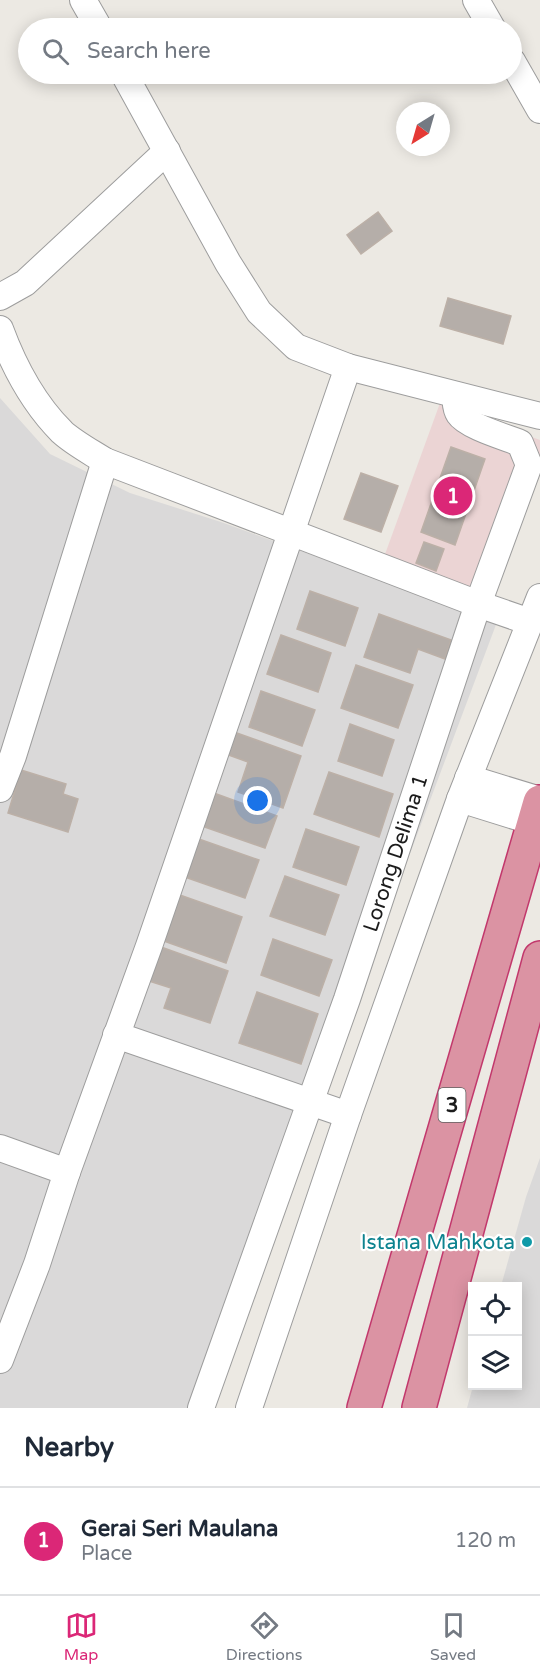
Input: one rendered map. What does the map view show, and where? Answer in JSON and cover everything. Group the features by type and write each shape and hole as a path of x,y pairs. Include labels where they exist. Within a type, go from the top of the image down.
{"highway":[{"name":"3","path":"364,1408 538,812"},
{"name":"3","path":"419,1408 540,958"}],"street":[{"path":"84,0 94,18"},
{"path":"476,0 486,18"},
{"path":"522,78 540,110"},
{"path":"130,84 228,263 259,312 296,347 348,367 540,416"},
{"path":"0,297 26,283 167,152"},
{"path":"0,329 7,349 30,394 63,433 105,461 530,622"},
{"path":"1,1353 37,1264 67,1172 149,946 348,367"},
{"name":"Lorong Delima 1","path":"201,1408 398,850 478,604 530,465 519,442 460,416 456,407 456,395"},
{"path":"0,789 7,754 105,461"},
{"path":"249,1408 348,1115 464,789 540,597"},
{"path":"464,789 538,812"},
{"path":"116,1035 348,1115"},
{"path":"0,1148 67,1172"}],"shaded area":[{"path":"0,398 50,454 130,493 221,522 497,622 202,1408 0,1408"},
{"path":"440,403 540,440 540,465 491,597 384,557"},
{"name":"Istana Mahkota","path":"540,1158 540,1408 467,1408 472,1390 522,1390 522,1282 502,1282 526,1197"}],"building":[{"path":"378,212 392,231 361,254 347,235"},
{"path":"448,298 511,316 503,344 440,326"},
{"path":"451,447 485,459 455,545 421,532"},
{"path":"361,473 398,486 381,532 344,519"},
{"path":"424,542 444,549 436,571 416,563"},
{"path":"310,591 358,608 345,646 297,629"},
{"path":"379,614 451,640 445,659 418,649 410,673 364,657"},
{"path":"281,635 331,653 318,692 267,674"},
{"path":"356,665 413,685 398,728 341,708"},
{"path":"261,691 315,710 302,746 249,727"},
{"path":"350,724 394,740 382,776 338,761"},
{"path":"234,732 301,756 283,808 238,792 248,762 226,754"},
{"path":"21,770 66,784 63,794 78,799 68,832 8,813"},
{"path":"329,772 393,794 379,837 314,814"},
{"path":"211,792 277,816 265,848 199,825"},
{"path":"306,829 359,847 346,885 293,867"},
{"path":"196,838 259,860 245,898 182,876"},
{"path":"285,876 339,895 325,935 270,916"},
{"path":"177,894 242,917 226,963 161,940"},
{"path":"273,939 332,960 319,996 261,975"},
{"path":"161,947 228,971 210,1023 164,1008 171,988 149,981"},
{"path":"257,992 318,1014 301,1064 239,1043"}],"place":[{"name":"Gerai Seri Maulana","path":"453,496"},
{"name":"Istana Mahkota","path":"527,1242"}]}
